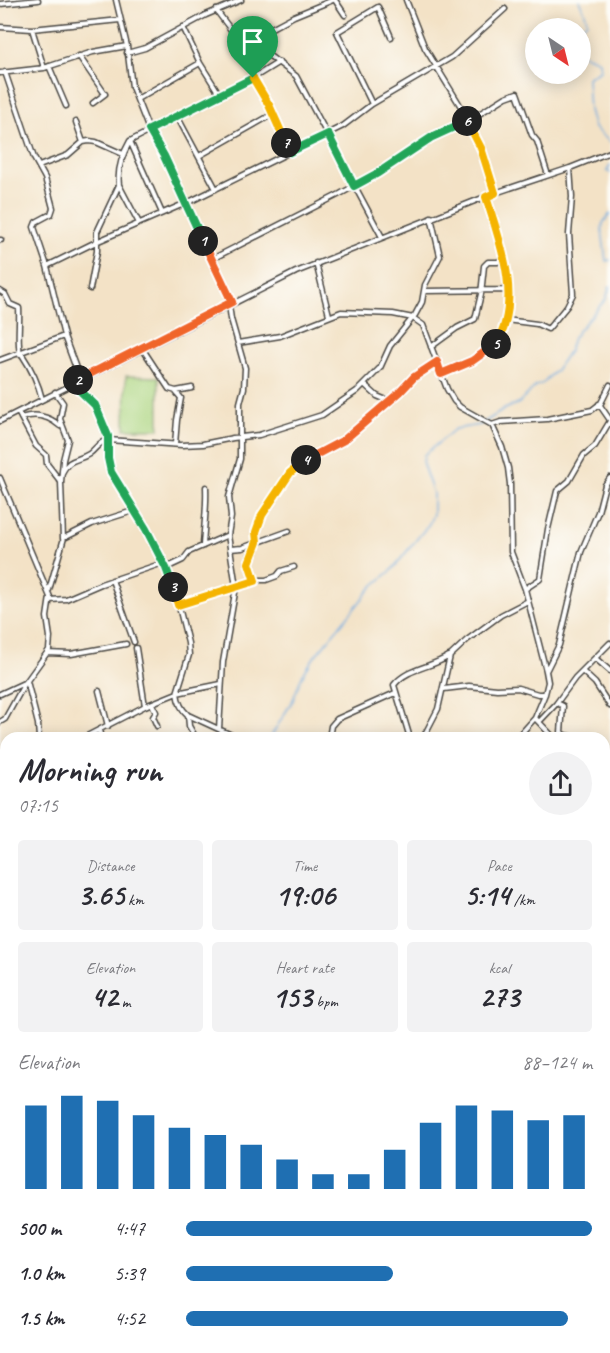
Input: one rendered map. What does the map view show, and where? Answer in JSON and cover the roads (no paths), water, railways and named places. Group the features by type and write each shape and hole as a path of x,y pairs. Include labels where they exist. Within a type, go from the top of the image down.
{"street":[{"path":"0,4 38,0"},
{"path":"116,0 127,46 129,75 137,99 149,130 212,259 230,303 231,320 245,368 244,388 240,403 240,459 229,497 231,517 228,536 236,587 223,662 219,729"},
{"path":"128,53 145,48 216,10 241,0"},
{"path":"244,42 294,16 334,0 345,15"},
{"path":"406,0 417,32 435,67 455,96 481,148 495,193"},
{"path":"372,104 337,32 378,7 391,37"},
{"path":"46,266 216,189 343,126 372,104 452,57 505,9"},
{"path":"216,10 237,38 279,62 296,76 381,237"},
{"path":"0,27 32,29 120,21"},
{"path":"183,27 200,63 220,94"},
{"path":"32,29 44,68"},
{"path":"80,379 64,336 34,227 35,223 51,214 53,208 45,178 2,73 44,68 107,48 127,46"},
{"path":"79,56 105,94 93,103"},
{"path":"90,289 96,256 97,232 119,184 123,154 130,141 253,78 279,62"},
{"path":"137,99 200,63"},
{"path":"49,66 66,106"},
{"path":"253,78 290,152"},
{"path":"212,259 378,173 432,137 468,121 506,97 517,93 548,175"},
{"path":"198,156 273,114"},
{"path":"177,116 216,189"},
{"path":"76,122 84,142"},
{"path":"130,141 162,213"},
{"path":"39,166 68,155 84,142 96,142 123,154"},
{"path":"0,421 230,303 316,263 495,193 610,152"},
{"path":"506,320 537,324 548,329 567,306 573,294 569,234 572,197 570,168"},
{"path":"119,184 139,223"},
{"path":"441,374 472,361 496,344 506,320 507,272 486,197"},
{"path":"62,473 68,462 88,454 99,443 108,440 203,444 240,436 259,435 322,414 365,384 380,368 390,346 413,318 422,302 427,280 440,256 431,218"},
{"path":"431,347 475,318 482,290 484,267 488,262 498,262 503,258"},
{"path":"316,263 329,315"},
{"path":"424,291 508,290"},
{"path":"0,291 5,294 10,304 19,308 21,331 17,338 20,354 29,366 33,377 38,381 42,399"},
{"path":"238,343 280,336 329,315 351,312 413,318 426,328 447,389 457,405 488,423 497,434 508,468 511,552 525,589 548,682 535,718 522,732"},
{"path":"0,360 64,336"},
{"path":"142,348 167,387 176,391 181,398 175,444"},
{"path":"255,581 248,565 257,542 256,532 262,515 294,469 338,444 414,377 437,362"},
{"path":"72,383 94,403 108,440 111,472 136,510 166,568 188,643 189,655 177,693 184,710 188,715 225,732"},
{"path":"365,384 377,396 389,401"},
{"path":"488,423 547,419 592,410 599,404 610,385"},
{"path":"176,391 192,388"},
{"path":"48,591 63,539 61,482 63,460 68,442 60,415 63,403 55,392"},
{"path":"525,589 540,579 557,491 569,481 578,464 595,446 610,421 599,404"},
{"path":"18,412 36,447 46,455 47,465 61,482"},
{"path":"21,417 29,415 48,417 63,429"},
{"path":"0,478 50,600 46,617 50,637 47,653 26,681 5,719 0,722"},
{"path":"546,671 559,645 580,552 598,512 605,485 610,478"},
{"path":"605,485 610,488"},
{"path":"203,546 204,524 207,518 206,487"},
{"path":"63,539 85,527 136,510"},
{"path":"230,549 242,548 289,531"},
{"path":"166,568 183,561 189,552 228,536"},
{"path":"50,600 66,599 112,580 163,563"},
{"path":"178,605 255,581 267,580 278,576 281,571 294,567"},
{"path":"112,580 134,642"},
{"path":"408,732 395,693 394,685 400,676 450,656 501,615 528,601"},
{"path":"47,653 70,654 126,644"},
{"path":"539,722 582,671 610,644"},
{"path":"136,648 145,706"},
{"path":"426,732 438,709 450,656"},
{"path":"595,658 610,671"},
{"path":"582,671 595,683 610,706"},
{"path":"0,694 26,681"},
{"path":"26,681 39,732"},
{"path":"95,732 145,706 177,693 221,684"},
{"path":"444,689 469,686 497,689 518,688 545,694"},
{"path":"99,691 108,726"},
{"path":"330,732 337,718 395,693"},
{"path":"557,703 564,706 561,732"},
{"path":"152,704 156,712 153,717 157,726"},
{"path":"188,715 189,726 192,732"},
{"path":"535,718 548,732"}],"waterway":[{"path":"579,0 586,18"},
{"path":"591,58 599,61 600,70 591,76"},
{"path":"587,84 589,110 594,128 610,142"},
{"path":"610,165 607,171 610,173"},
{"path":"610,214 603,223 602,230 606,261 610,260"},
{"path":"274,732 293,700 302,676 315,656 373,586 392,570 429,524 433,514 433,493 423,465 424,455 455,429 480,425 519,403 537,385 542,384 556,370 569,351 578,331 606,299 610,286"}]}
